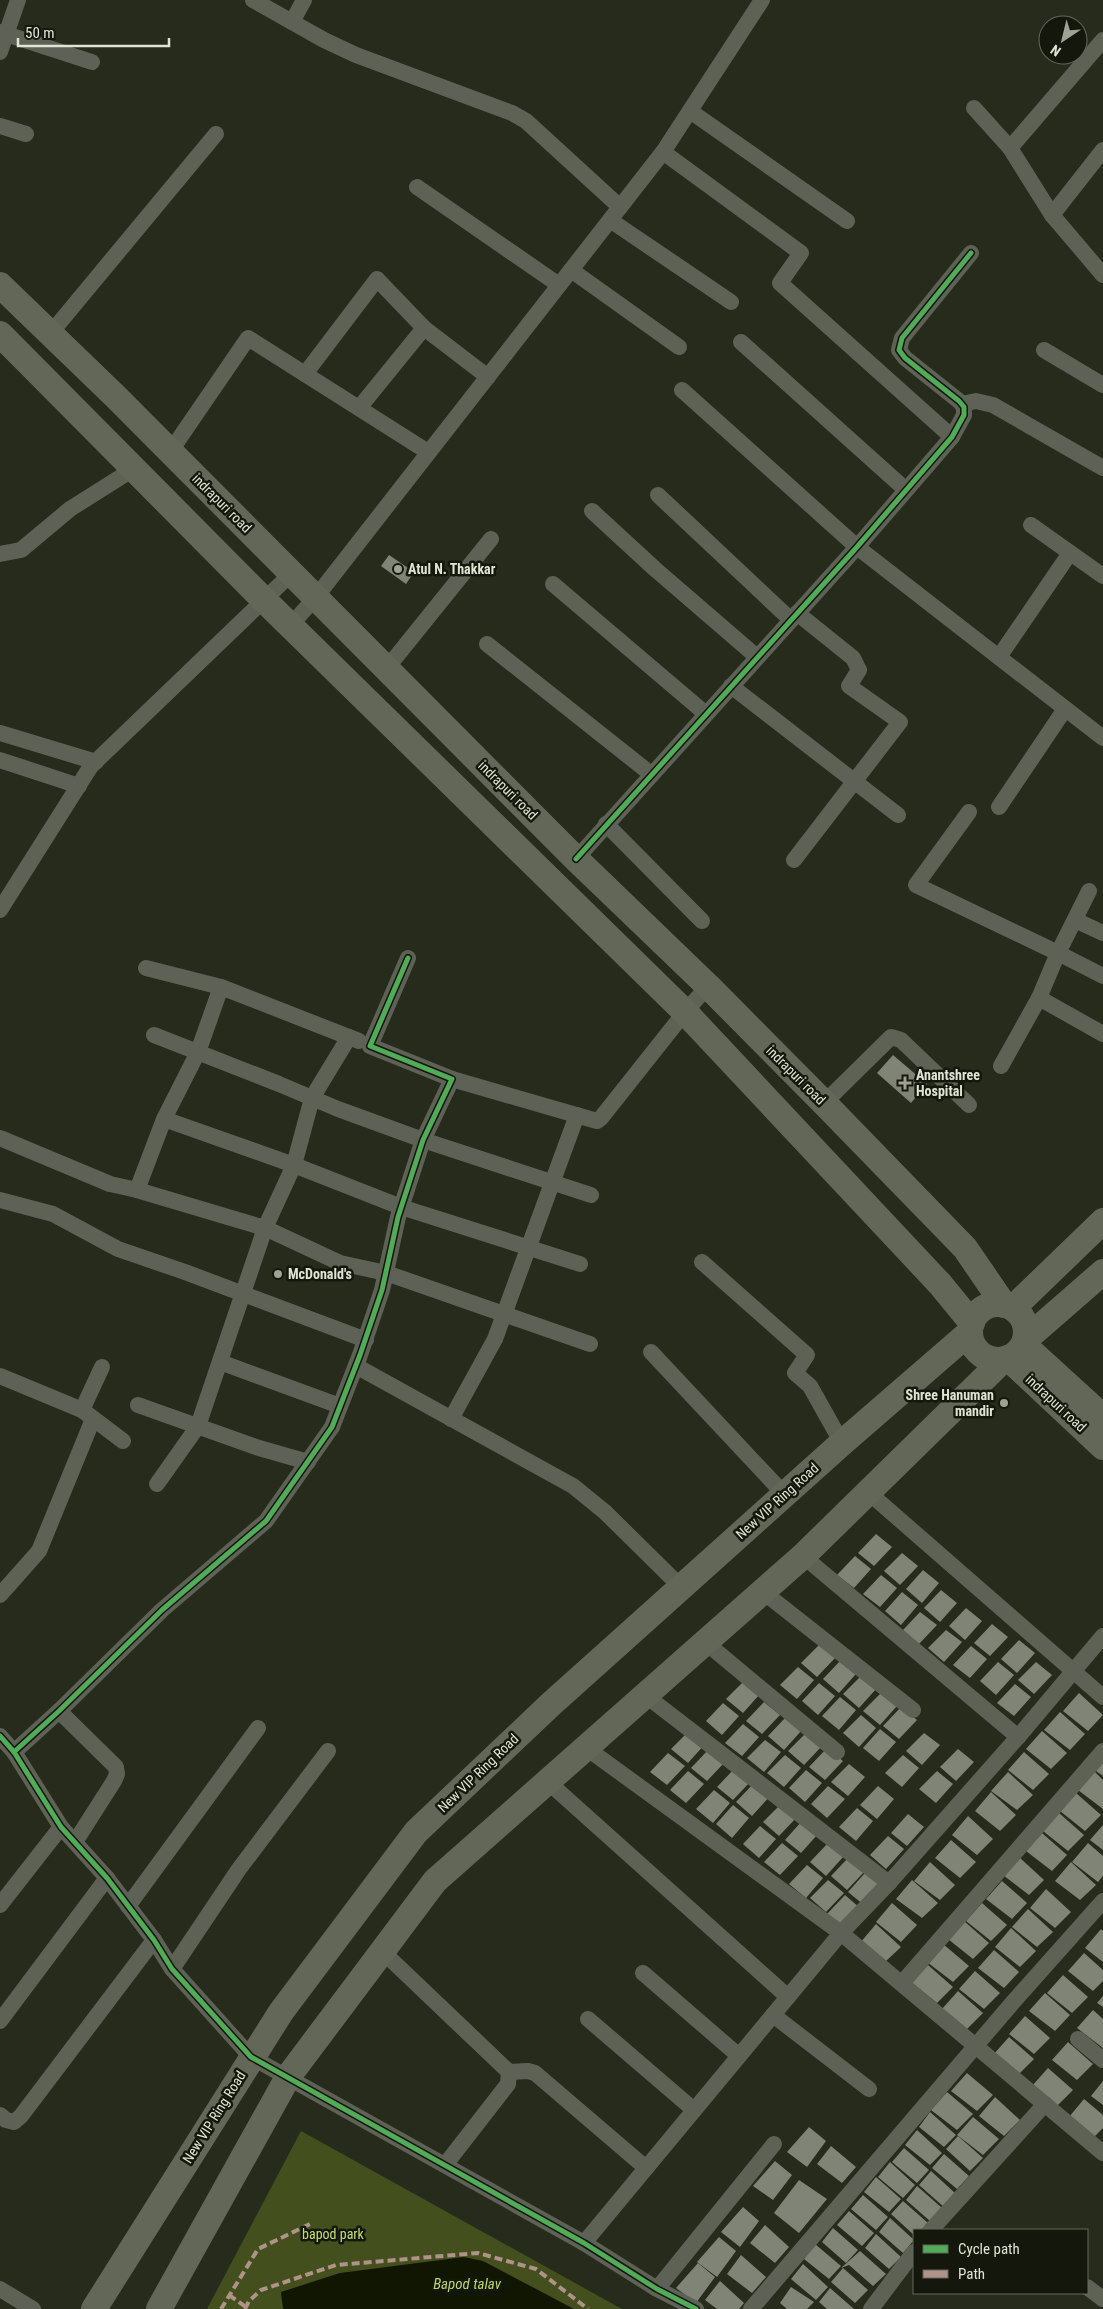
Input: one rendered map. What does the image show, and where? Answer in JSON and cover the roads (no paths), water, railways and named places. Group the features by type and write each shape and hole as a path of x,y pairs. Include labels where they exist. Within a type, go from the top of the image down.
{"main road":[{"name":"indrapuri road","path":"0,285 292,573 576,859 708,986 824,1103 965,1248 1009,1306"},
{"path":"0,334 290,626 685,1012 940,1284 971,1328 976,1349 983,1356 1015,1351"},
{"path":"1009,1306 1103,1222"},
{"path":"158,2309 288,2077 435,1881 802,1556 1015,1351 1103,1272"},
{"path":"971,1328 982,1309 990,1305 1009,1306 1023,1318 1026,1326 1015,1351"},
{"name":"New VIP Ring Road","path":"94,2309 281,2012 416,1832 550,1705 971,1328"},
{"name":"indrapuri road","path":"1015,1351 1103,1417"},
{"name":"indrapuri road","path":"1015,1351 1103,1447"}],"street":[{"path":"0,52 3,33 18,0"},
{"path":"253,0 356,55 512,113 526,121 615,213 731,302"},
{"path":"292,22 304,0"},
{"path":"290,626 316,597 663,152 762,0"},
{"path":"3,33 92,62"},
{"path":"1010,148 1103,40"},
{"path":"974,108 1010,148 1052,214 1101,269"},
{"path":"690,110 847,221"},
{"path":"0,126 26,134"},
{"path":"50,334 216,134"},
{"path":"1052,214 1103,150"},
{"path":"663,152 801,253 780,283 952,437"},
{"path":"417,187 559,285"},
{"path":"576,859 857,547 952,437 964,415 962,404 906,358 899,350 902,338 971,253"},
{"path":"571,270 679,347"},
{"path":"305,374 377,279 424,328 488,377"},
{"path":"359,408 424,328"},
{"path":"170,452 248,338 428,452"},
{"path":"741,342 906,490"},
{"path":"1044,350 1103,385"},
{"path":"682,390 857,547 1103,738"},
{"path":"962,404 976,401 993,405 1103,468"},
{"path":"0,554 21,550 70,509 134,468"},
{"path":"658,495 794,616 853,658 859,670 849,686 900,722 794,860"},
{"path":"592,511 655,569 757,657"},
{"path":"1031,525 1103,576"},
{"path":"387,668 491,539"},
{"path":"999,657 1070,553"},
{"path":"0,910 96,762 292,573"},
{"path":"553,584 706,714"},
{"path":"487,644 651,774"},
{"path":"731,686 898,815"},
{"path":"999,807 1065,709"},
{"path":"0,733 96,762"},
{"path":"0,760 79,786"},
{"path":"969,812 916,885 1103,976"},
{"path":"606,824 702,921"},
{"path":"1001,1066 1039,998 1058,953 1089,891"},
{"path":"1075,920 1103,933"},
{"path":"370,1046 408,958"},
{"path":"146,968 221,988 452,1079 597,1120 601,1118 708,986"},
{"path":"137,1190 164,1119 198,1052 221,988"},
{"path":"1039,998 1103,1034"},
{"path":"154,1036 423,1140 590,1195"},
{"path":"157,1484 198,1426 265,1228 294,1165 312,1098 349,1037"},
{"path":"824,1103 891,1037 902,1040 969,1105"},
{"path":"14,1752 59,1712 162,1610 266,1522 332,1427 366,1340 386,1273 401,1207 423,1140 452,1079"},
{"path":"451,1419 495,1339 577,1114"},
{"path":"164,1119 294,1165 401,1207 580,1264"},
{"path":"0,1138 110,1184 137,1190 265,1228 340,1263 386,1273 590,1344"},
{"path":"0,1200 53,1214 118,1249 366,1340"},
{"path":"702,1262 807,1355 795,1373 810,1386 842,1443"},
{"path":"652,1352 784,1494"},
{"path":"220,1362 340,1406"},
{"path":"356,1366 573,1486 589,1498 681,1587"},
{"path":"0,1595 39,1551 88,1414 102,1367"},
{"path":"0,1376 88,1414 123,1441"},
{"path":"138,1405 308,1462"},
{"path":"868,1492 1103,1697"},
{"path":"802,1556 1018,1737"},
{"path":"762,1591 912,1710"},
{"path":"584,2243 841,1933 889,1883 1018,1737 1103,1636"},
{"path":"705,1642 837,1752"},
{"path":"645,1694 889,1883"},
{"path":"59,1712 116,1768 117,1774 75,1842"},
{"path":"128,1906 258,1728"},
{"path":"0,1736 14,1752 61,1826 107,1878 154,1940 172,1969 251,2057 584,2243 656,2289 696,2309"},
{"path":"585,1747 841,1933 1103,2153"},
{"path":"172,1969 239,1869 328,1751"},
{"path":"902,1983 1103,1751"},
{"path":"547,1782 788,1997"},
{"path":"0,1905 61,1826"},
{"path":"0,2021 107,1878"},
{"path":"751,2309 975,2045 1103,1901"},
{"path":"0,2115 6,2120 14,2122 21,2116 154,1940"},
{"path":"382,1951 508,2072 508,2084 445,2165"},
{"path":"643,1973 739,2056"},
{"path":"773,2016 869,2089"},
{"path":"588,2020 694,2110"},
{"path":"1078,2039 1103,2060"},
{"path":"508,2072 528,2071 535,2073 646,2168"},
{"path":"932,2229 1045,2104"},
{"path":"656,2289 774,2144"},
{"path":"871,2309 913,2253"},
{"path":"1088,2288 1103,2299"},
{"path":"0,2289 33,2309"}],"water":[{"name":"Bapod talav","path":"464,2257 483,2261 574,2309 283,2309 281,2292 340,2273"}],"place":[{"name":"Atul N. Thakkar","path":"398,569"},
{"name":"Anantshree Hospital","path":"905,1083"},
{"name":"McDonald's","path":"278,1274"},
{"name":"Shree Hanuman mandir","path":"1004,1403"}],"park label":[{"name":"bapod park","path":"333,2234"}]}
